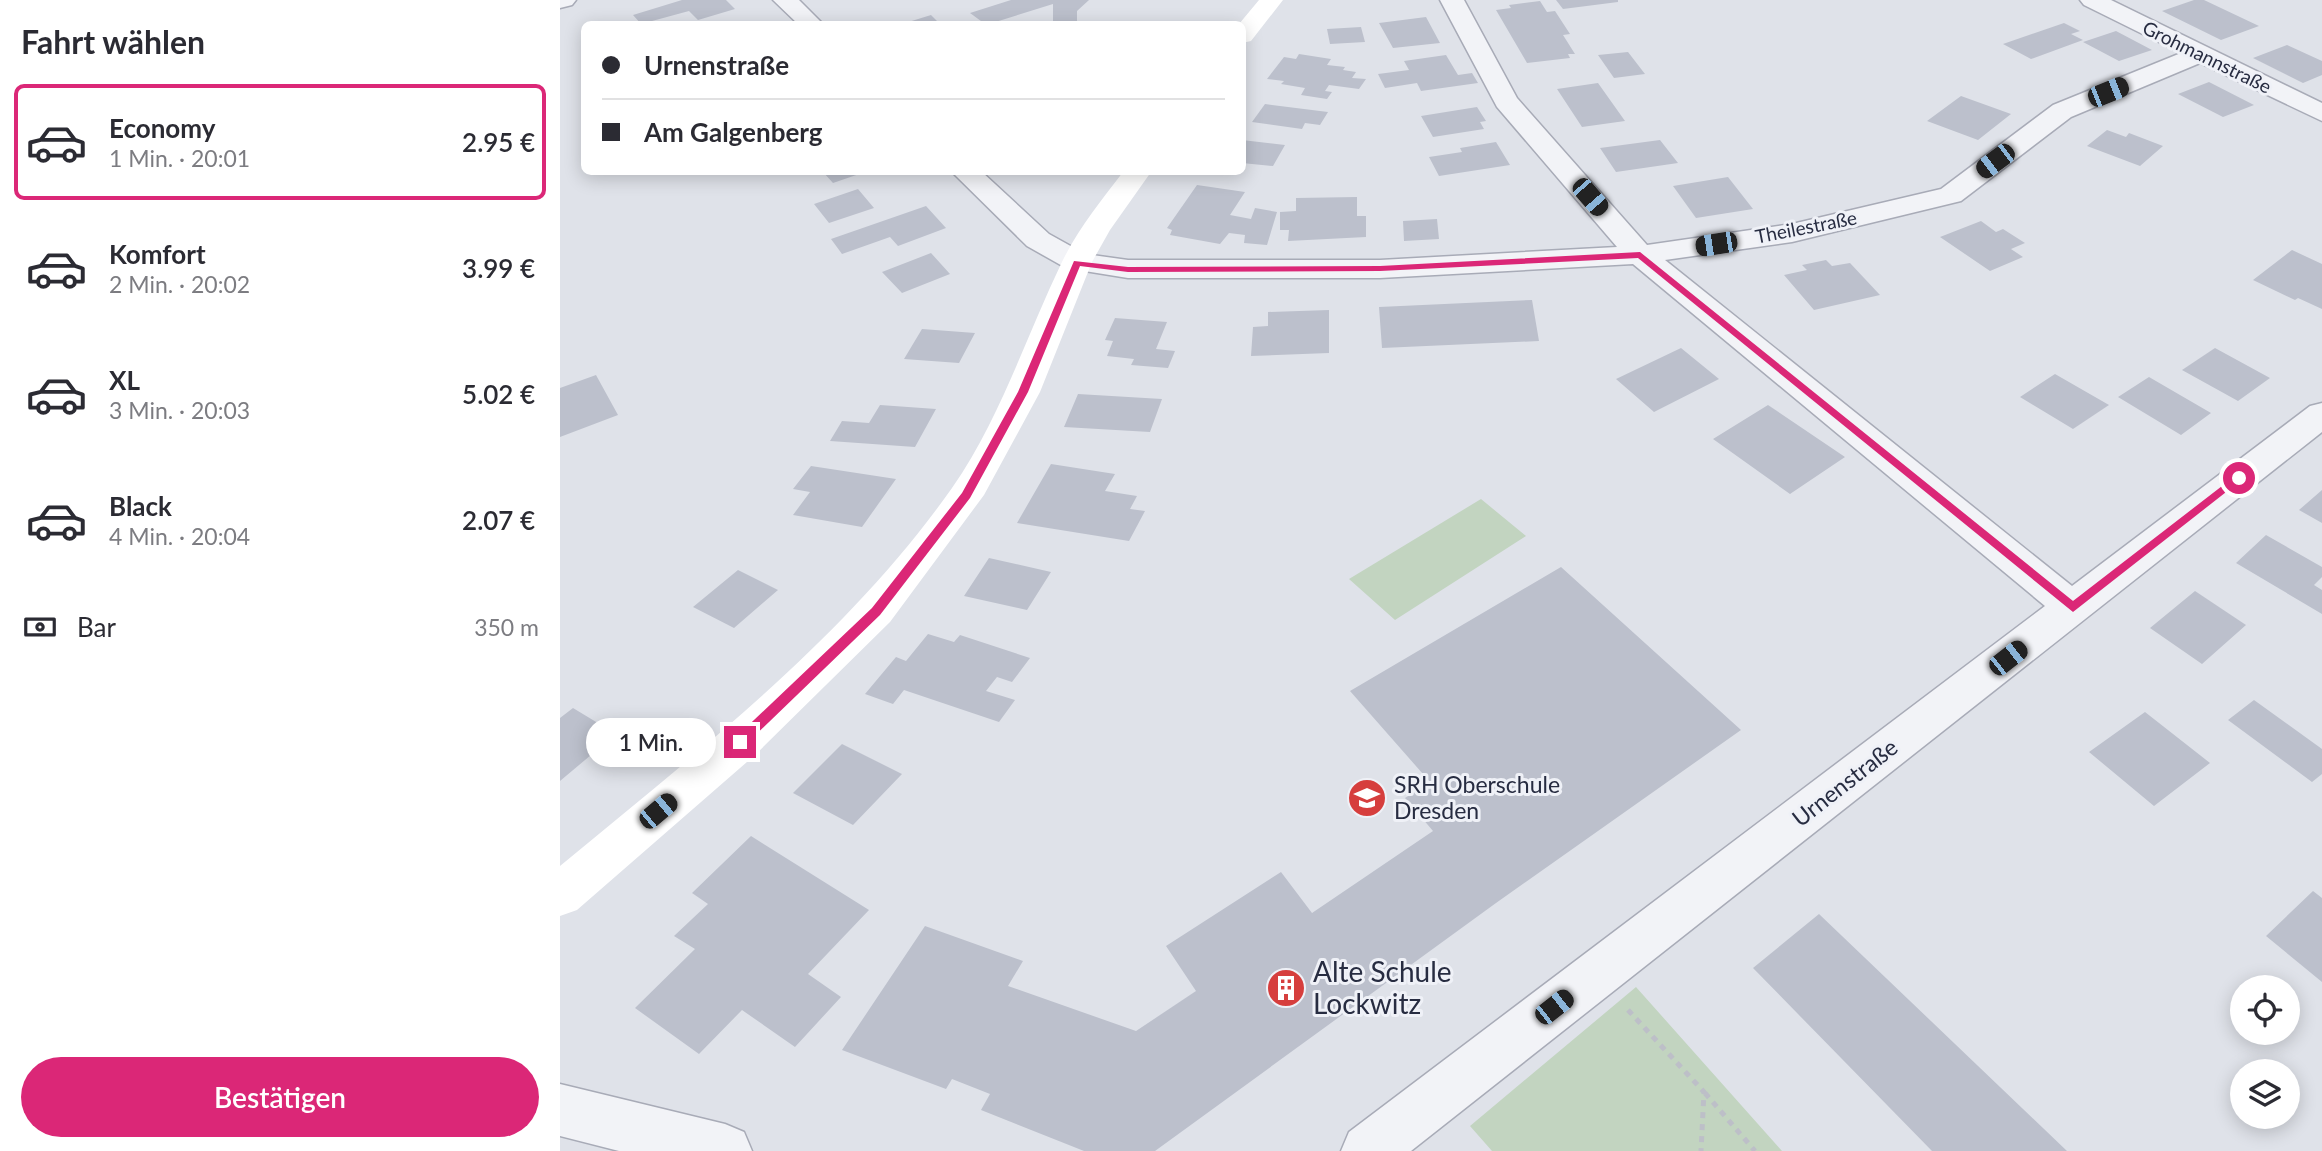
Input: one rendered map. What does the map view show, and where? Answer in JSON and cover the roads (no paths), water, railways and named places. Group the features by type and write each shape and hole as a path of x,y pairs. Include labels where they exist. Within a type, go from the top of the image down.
{"main road":[{"path":"1246,31 1271,0"},
{"path":"560,895 740,742 876,611 966,495 1023,392 1077,262 1096,229 1135,175"}],"street":[{"path":"785,0 808,21"},
{"path":"1452,0 1506,101 1640,255 2073,608"},
{"name":"Grohmannstraße","path":"2092,0 2322,113"},
{"name":"Theilestraße","path":"1077,262 1128,269 1380,269 1640,255 1792,233 1951,195 2063,111 2200,54"},
{"path":"969,175 1038,240 1077,262"},
{"name":"Urnenstraße","path":"1368,1151 2322,414"},
{"path":"560,1110 725,1151"}],"place":[{"name":"SRH Oberschule Dresden","path":"1367,798"},
{"name":"Alte Schule Lockwitz","path":"1286,988"}]}
